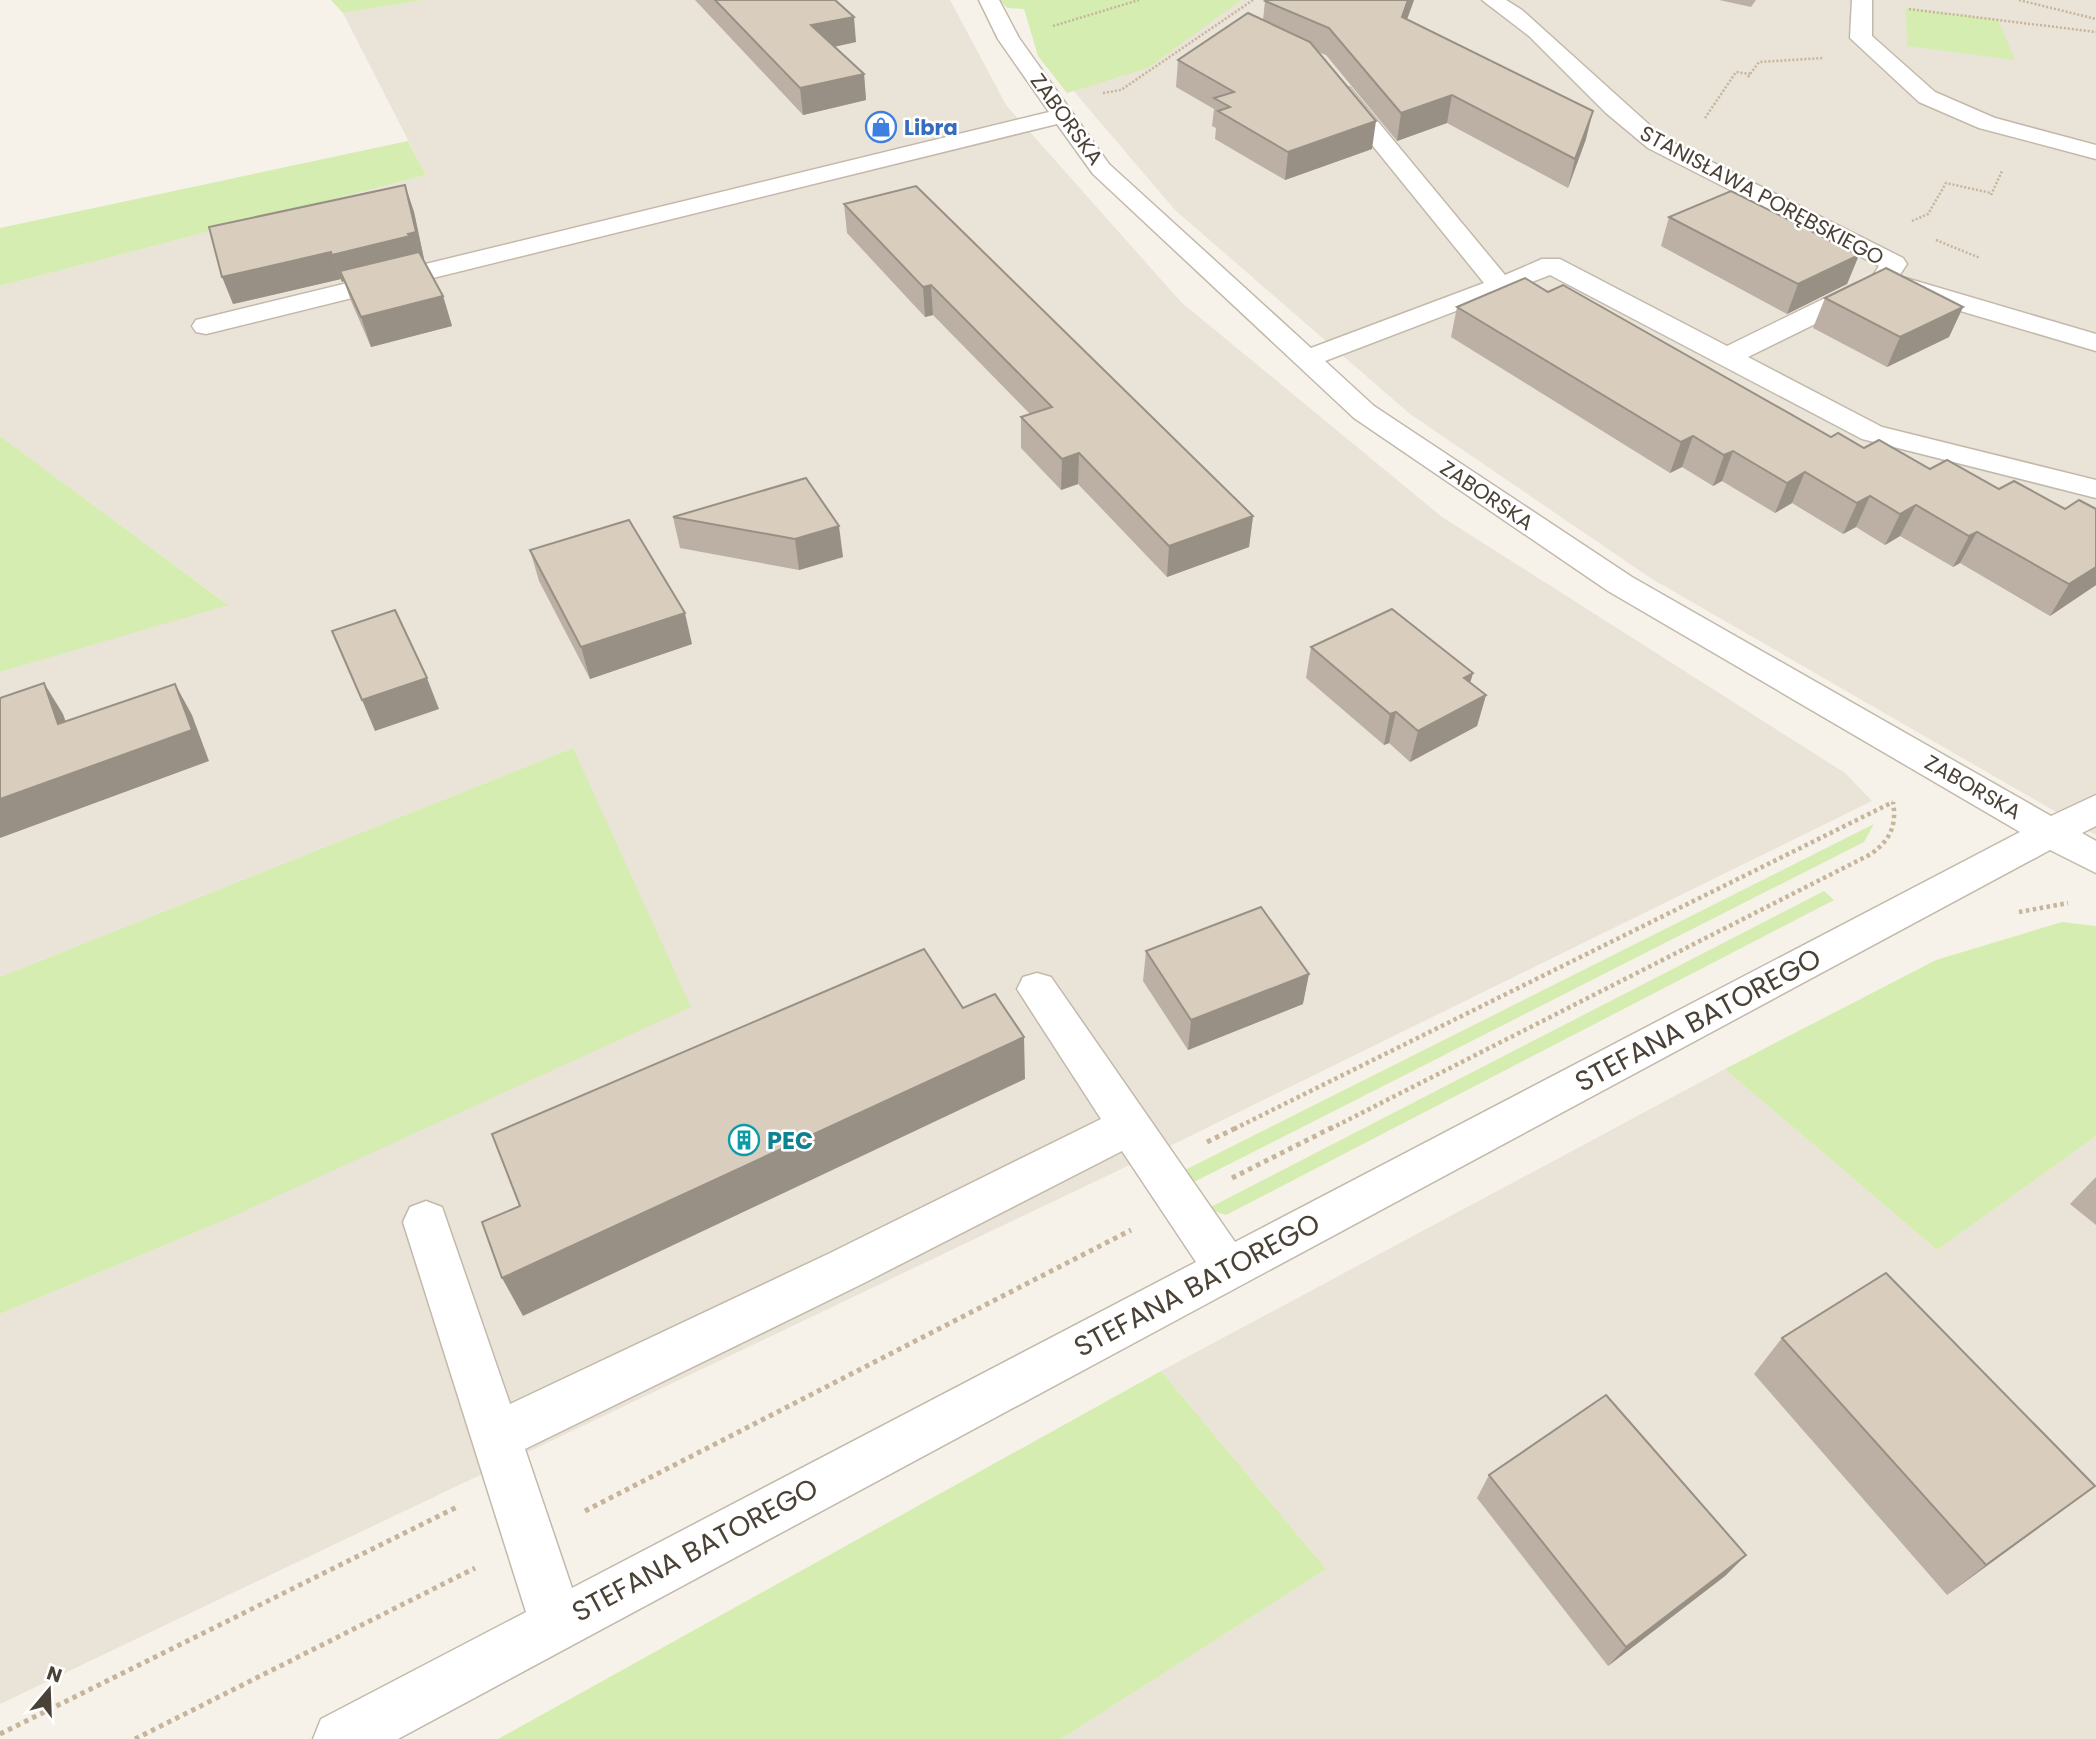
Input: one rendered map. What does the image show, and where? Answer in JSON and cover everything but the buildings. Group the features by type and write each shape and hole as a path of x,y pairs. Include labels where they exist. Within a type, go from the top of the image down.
{"street":[{"name":"ZABORSKA","path":"989,0 1009,39 1101,169 1364,412 1620,584 2096,859"},
{"name":"STANISŁAWA PORĘBSKIEGO","path":"1492,0 1517,15 1565,58 1627,123 1656,144 1894,264 1883,280 1726,357"},
{"path":"1861,1 1861,38 1927,97 1987,123 2096,152"},
{"path":"1325,73 1500,286"},
{"path":"206,326 1060,109"},
{"path":"1306,359 1551,265 1872,433 2096,489"},
{"name":"STANISŁAWA PORĘBSKIEGO","path":"1883,280 2096,343"},
{"path":"2053,834 2096,809"},
{"name":"STEFANA BATOREGO","path":"341,1739 2053,834"},
{"path":"1037,989 1227,1269"},
{"path":"496,1437 833,1275 1129,1126"},
{"path":"426,1222 557,1624"}],"path":[{"path":"1009,39 1139,0"},
{"path":"1060,109 1121,90 1253,0"},
{"path":"2019,0 2096,19"},
{"path":"1861,1 2096,32"},
{"path":"1699,126 1736,72 1749,76 1759,62 1879,54"},
{"path":"1910,222 1928,214 1946,184 1992,193"},
{"path":"135,1739 529,1541 1182,1203 1871,854"},
{"path":"2013,913 2070,903"}],"shaded area":[{"path":"424,0 950,0 1006,105 1181,302 1442,517 1845,773 1872,801 1180,1141 0,1704 0,1314 218,1223 573,748 0,977 0,672 227,604 0,436 0,286 426,175 343,13"},
{"path":"1234,0 2096,0 2096,835 1652,579 1410,414 1175,210 1071,88 1120,77"},
{"path":"1725,1069 1937,1250 2096,1136 2096,1739 1061,1739 1326,1569 1161,1371"}],"green space":[{"path":"331,0 424,0 343,13"},
{"path":"1000,0 1241,0 1148,68 1067,93 1038,56 1024,9 1007,8"},
{"path":"1906,8 1998,20 2015,60 1907,46"},
{"path":"408,141 426,175 0,286 0,228"},
{"path":"0,436 228,605 0,672"},
{"path":"573,748 691,1007 218,1223 0,1314 0,977"},
{"path":"1874,824 1864,842 1188,1185 1179,1173"},
{"path":"1824,891 1834,900 1226,1215 1207,1209"},
{"path":"2062,922 2096,926 2096,1136 1937,1250 1725,1069 1936,960"},
{"path":"1161,1371 1326,1569 1061,1739 498,1739"}],"place":[{"name":"Libra","path":"881,127"},
{"name":"PEC","path":"744,1140"}]}
